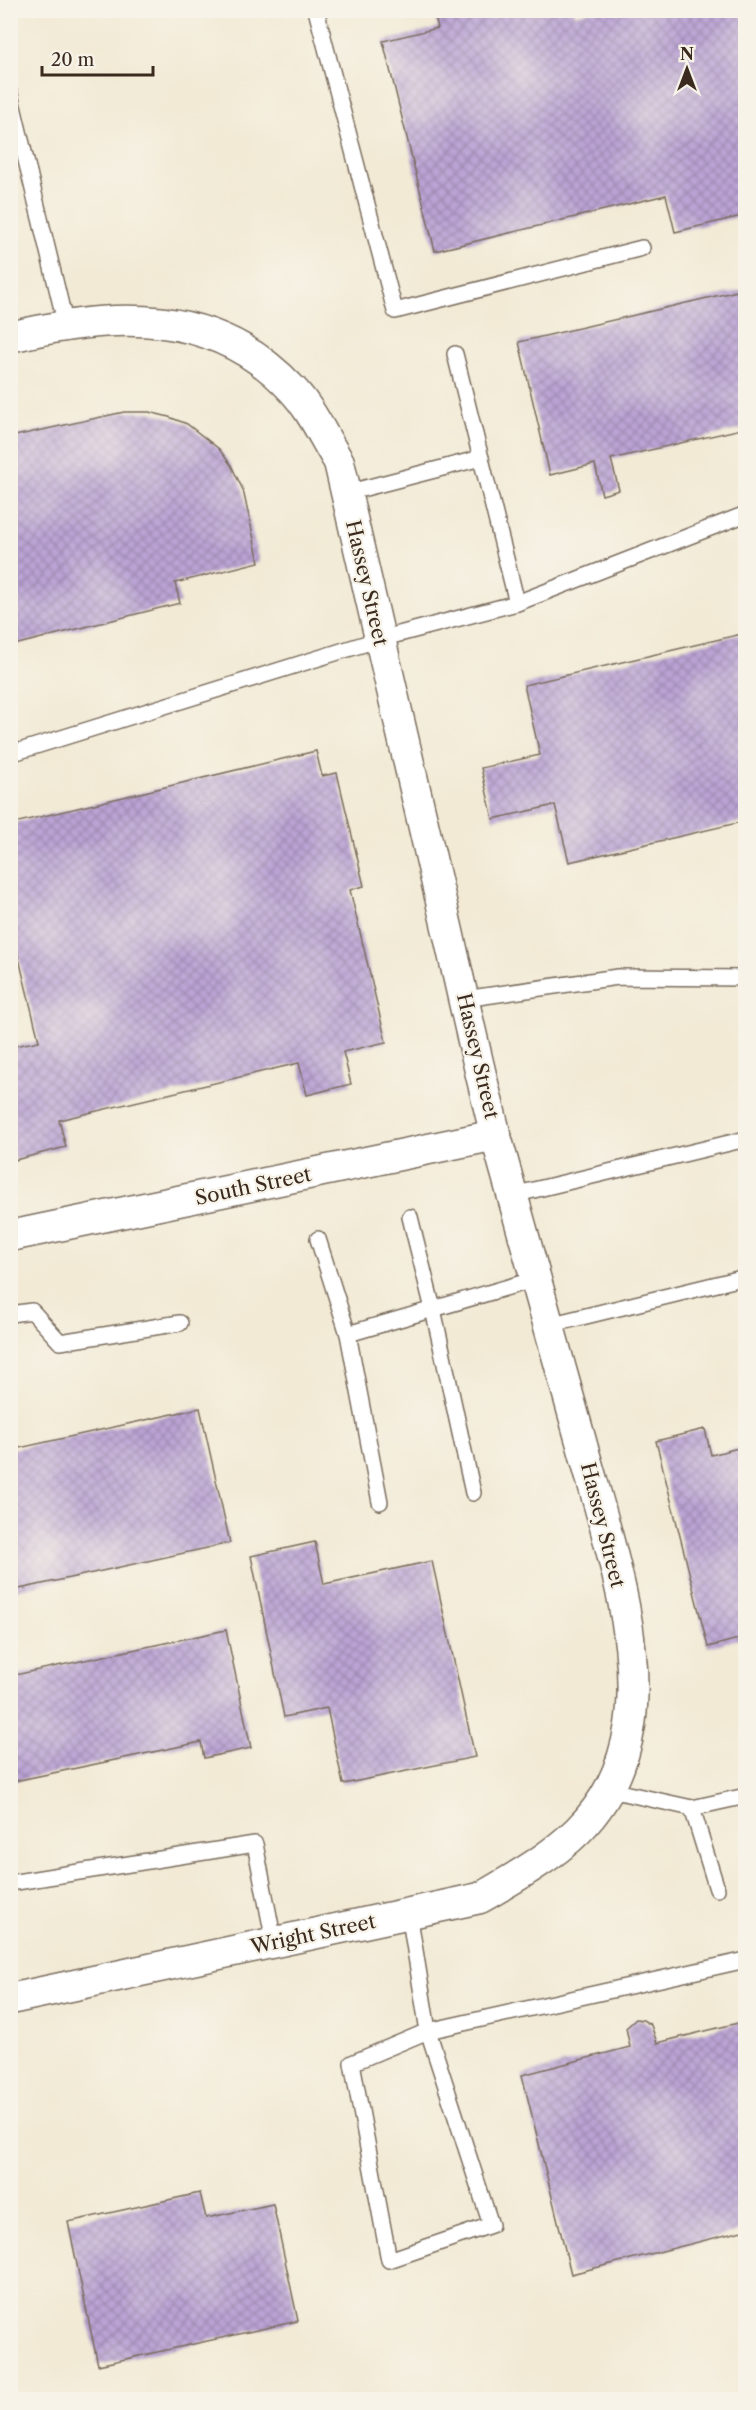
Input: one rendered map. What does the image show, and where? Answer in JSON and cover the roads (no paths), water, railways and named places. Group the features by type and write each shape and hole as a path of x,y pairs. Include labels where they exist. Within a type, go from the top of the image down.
{"street":[{"name":"Hassey Street","path":"10,337 66,326 125,321 160,321 194,327 230,342 263,363 292,389 309,412 339,462 496,1135 609,1541 631,1644 633,1695 622,1760 610,1790 591,1817"},
{"name":"South Street","path":"10,1236 496,1135"},
{"name":"Wright Street","path":"10,1999 480,1898 534,1867 558,1850 591,1817"}],"lane":[{"path":"316,10 395,312 642,248"},
{"path":"10,94 66,326"},
{"path":"455,354 517,603"},
{"path":"346,493 481,458"},
{"path":"10,754 381,639 517,603 746,514"},
{"path":"464,999 618,977 746,978"},
{"path":"513,1195 746,1139"},
{"path":"410,1217 434,1309 473,1493"},
{"path":"318,1239 348,1334 380,1502"},
{"path":"549,1325 746,1277"},
{"path":"348,1334 536,1279"},
{"path":"10,1314 32,1311 60,1342 180,1323"},
{"path":"610,1790 693,1808 746,1796"},
{"path":"693,1808 717,1889"},
{"path":"10,1883 255,1844 274,1942"},
{"path":"409,1913 428,2031 491,2225 389,2260 352,2063 428,2031 746,1960"}]}
